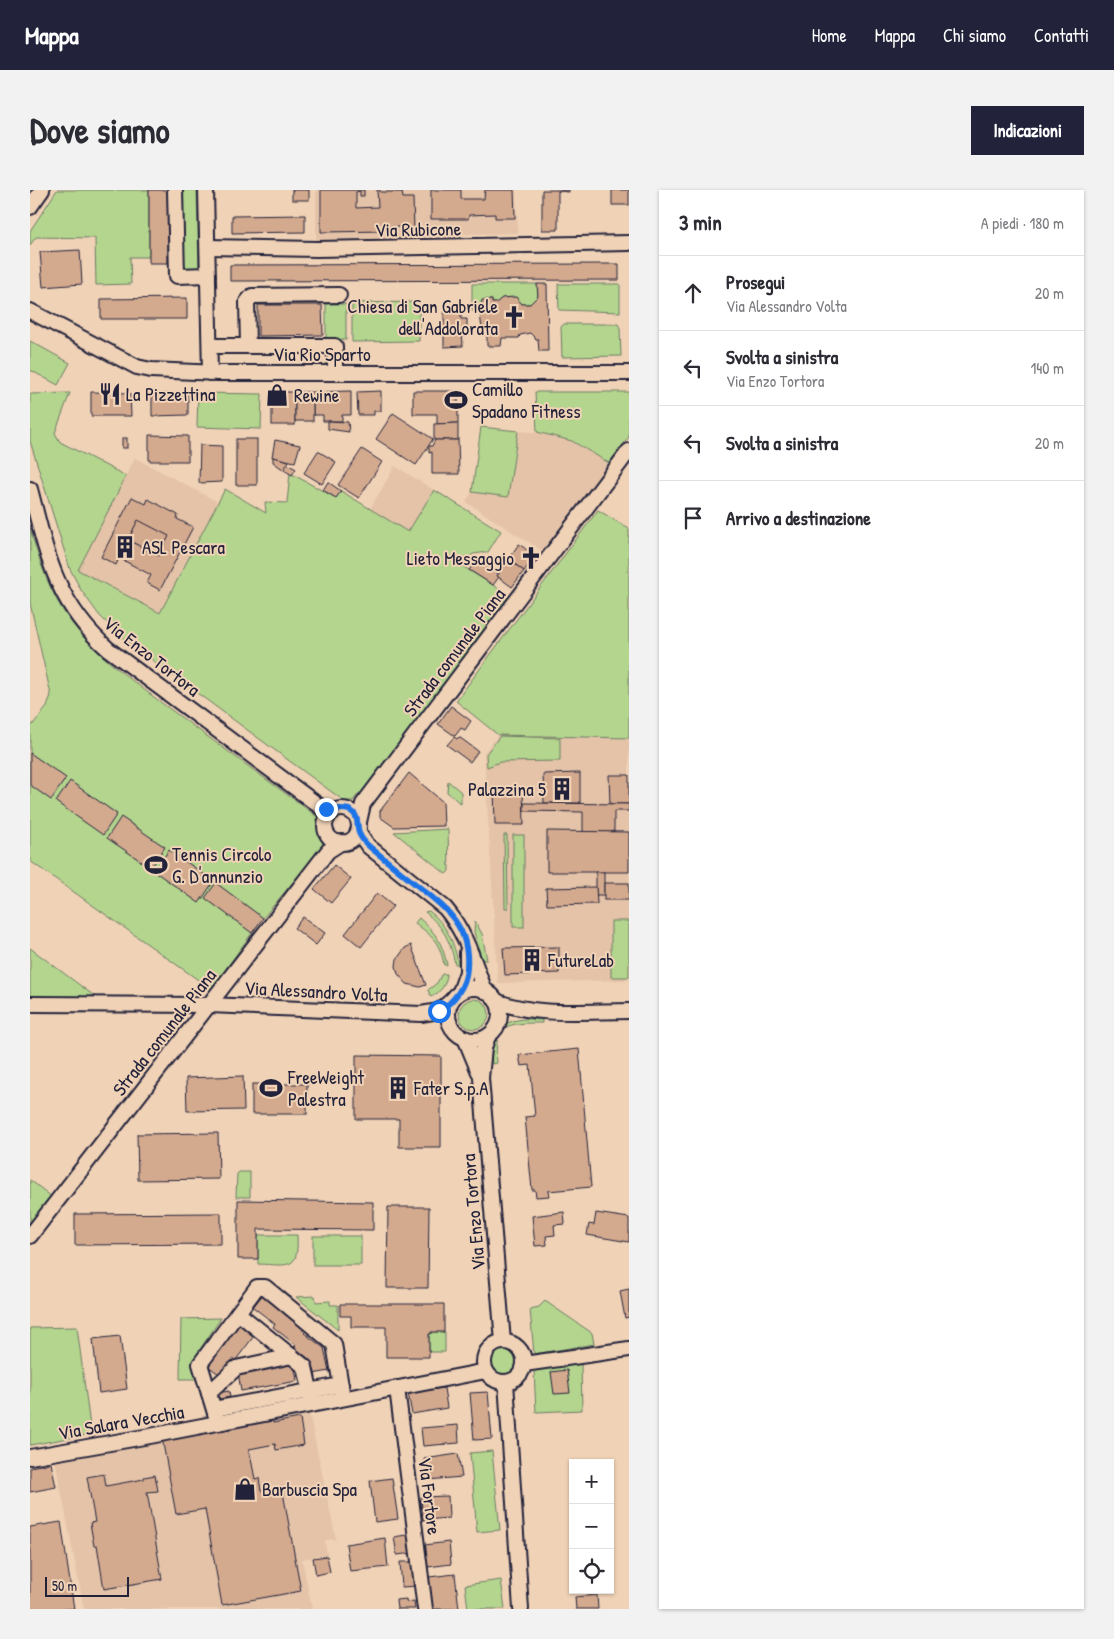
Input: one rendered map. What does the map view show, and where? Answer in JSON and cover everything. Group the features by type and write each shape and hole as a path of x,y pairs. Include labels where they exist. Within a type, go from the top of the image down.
{"street":[{"path":"31,204 42,190"},
{"path":"175,190 177,276 208,276"},
{"path":"206,190 210,372"},
{"name":"Via Rubicone","path":"208,247 333,248 629,243"},
{"path":"248,346 247,302 252,296 339,295"},
{"name":"Via Rio Sparto","path":"32,312 137,367 151,370 335,373 629,373"},
{"path":"210,346 334,346 335,373"},
{"name":"Strada comunale Piana","path":"30,1236 328,851 346,824 629,451"},
{"name":"Via Enzo Tortora","path":"30,489 54,575 68,602 87,628 108,648 326,812 346,824 368,846 445,908 458,924 485,991"},
{"name":"Via Enzo Tortora","path":"456,996 467,972 467,946"},
{"path":"541,1011 513,1017 481,1039 459,1036 451,1026 448,1013 456,996 468,989 476,988 485,991 496,1001 514,1008 541,1011 629,1011"},
{"name":"Via Alessandro Volta","path":"30,1004 210,1005 421,1014 439,1011 456,996"},
{"path":"493,1031 500,1013 496,1001"},
{"name":"Via Alessandro Volta","path":"421,1014 451,1026"},
{"name":"Via Enzo Tortora","path":"493,1031 484,1048 481,1078 503,1342"},
{"name":"Via Enzo Tortora","path":"464,1038 481,1078"},
{"name":"Via Salara Vecchia","path":"218,1423 200,1364 257,1287 265,1287 334,1344 342,1392"},
{"path":"238,1313 305,1366 312,1397"},
{"path":"503,1342 518,1348 522,1353 524,1364 519,1376 506,1382 494,1380 486,1371 484,1358 491,1347 503,1342"},
{"path":"524,1364 629,1349"},
{"name":"Via Salara Vecchia","path":"209,1393 236,1368 292,1356"},
{"name":"Via Salara Vecchia","path":"214,1409 342,1392 397,1388 486,1371"},
{"path":"506,1382 521,1609"},
{"name":"Via Fortore","path":"397,1388 425,1609"},
{"name":"Via Salara Vecchia","path":"30,1457 218,1423 312,1397"}],"shaded area":[{"path":"316,190 516,190 518,233 416,235 416,240 316,240"},
{"path":"518,431 540,433 572,441 609,463 544,552 466,502 472,492 508,497"},
{"path":"135,458 218,502 161,613 77,570"},
{"path":"395,466 434,490 408,533 370,509"},
{"path":"498,735 629,738 629,980 498,983 484,753"},
{"name":"Barbuscia Spa","path":"309,1412 336,1539 325,1540 327,1555 302,1559 312,1609 84,1609 55,1459"}],"green space":[{"path":"57,190 149,190 149,257 130,257 131,284 96,285 95,238 36,237 30,245 30,231"},
{"path":"178,190 197,190 199,272 179,272"},
{"path":"472,284 537,284 538,296 530,304 522,304 515,297 502,298 496,303 492,303 492,300 483,300 480,311 472,311"},
{"path":"558,284 620,284 620,312 559,310"},
{"path":"419,302 419,341 352,342 352,303"},
{"path":"326,304 346,304 346,340 326,339"},
{"path":"564,324 618,324 620,328 621,356 562,357 561,327"},
{"path":"30,341 70,363 58,385 30,370"},
{"path":"535,392 629,392 629,437 609,463 572,441 537,432"},
{"path":"70,393 55,433 60,442 126,476 78,570 160,613 225,489 266,513 265,502 287,503 290,473 336,498 341,491 408,532 434,490 501,531 488,552 473,554 467,559 463,557 459,564 509,595 362,794 359,793 353,801 344,801 118,634 99,615 81,590 70,569 30,441 30,394"},
{"path":"198,393 262,394 261,429 197,427"},
{"path":"481,427 518,431 508,497 472,492"},
{"path":"598,510 629,529 629,738 498,735 456,701"},
{"path":"30,528 36,550 58,602 74,626 97,651 122,673 163,704 322,820 322,831 325,838 322,843 324,845 263,918 211,989 30,861 30,728 47,707 51,695 30,603"},
{"path":"500,736 560,738 560,761 500,762 487,767 486,754"},
{"path":"448,781 461,792 461,804 447,792"},
{"path":"448,829 449,871 446,874 394,832"},
{"path":"504,835 507,835 508,908 505,908"},
{"path":"513,835 524,835 524,927 513,927"},
{"path":"429,911 449,934 458,964 455,964 451,948 442,929 425,912"},
{"path":"419,918 438,938 447,965 444,965 438,945 415,923"},
{"path":"475,921 482,934 487,960 482,960 474,932"},
{"path":"611,921 629,921 629,977 611,977"},
{"path":"30,948 97,998 32,997 30,993"},
{"path":"442,974 447,974 444,985 438,993 431,997 428,990 437,983"},
{"path":"474,999 485,1003 489,1014 485,1025 474,1029 463,1025 459,1014 463,1003"},
{"path":"527,1019 542,1020 542,1023 511,1025 505,1028 497,1040 497,1063 492,1064 492,1045 497,1031 509,1023"},
{"path":"239,1172 250,1172 250,1197 236,1197 237,1174"},
{"path":"30,1180 52,1197 30,1225"},
{"path":"258,1235 297,1235 294,1260 284,1265 258,1264"},
{"path":"313,1236 361,1236 361,1265 313,1265"},
{"path":"315,1296 316,1302 330,1301 330,1305 338,1305 338,1330 296,1297"},
{"path":"545,1301 592,1333 594,1344 534,1354 530,1309 539,1307"},
{"path":"221,1318 192,1361 198,1379 180,1379 181,1319"},
{"path":"77,1327 91,1434 30,1445 30,1328"},
{"path":"431,1332 445,1332 445,1352 429,1352 429,1334"},
{"path":"504,1347 515,1351 519,1362 515,1373 504,1377 493,1373 489,1362 493,1351"},
{"path":"581,1364 582,1410 536,1412 534,1370"},
{"path":"492,1451 500,1530 477,1532 470,1453"},
{"path":"501,1580 505,1609 468,1609 465,1585"}],"building":[{"path":"149,190 168,190 168,263 149,263"},
{"path":"292,190 309,190 309,200 292,200"},
{"path":"321,190 364,190 364,196 360,196 360,191 356,192 356,208 378,207 377,190 380,190 380,192 402,192 403,198 413,198 414,230 402,230 402,227 388,227 388,231 321,232"},
{"path":"431,190 461,190 461,199 484,199 485,190 514,190 515,218 495,218 495,214 469,215 468,219 431,219"},
{"path":"542,190 569,190 569,192 558,191 558,230 542,230"},
{"path":"612,190 629,190 629,205 612,205"},
{"path":"305,215 305,232 232,233 232,216"},
{"path":"80,250 82,284 43,287 40,252"},
{"path":"619,264 619,280 230,281 230,265"},
{"name":"Chiesa di San Gabriele dell'Addolorata","path":"537,284 547,284 548,351 539,351 538,339 530,333 520,335 519,338 502,338 501,346 487,346 487,329 482,329 480,314 482,300 492,300 492,303 496,303 502,298 516,297 522,304 530,304 538,296"},
{"path":"187,298 187,319 101,319 101,299"},
{"path":"258,305 322,305 323,335 258,336"},
{"path":"461,309 461,319 467,319 467,332 462,332 463,346 444,347 444,310"},
{"path":"351,391 351,415 342,415 342,421 323,421 323,415 313,415 313,392"},
{"path":"381,391 381,411 374,411 374,415 358,415 357,392"},
{"path":"413,391 458,391 458,423 437,424 437,414 413,414"},
{"path":"91,392 130,393 131,416 91,416"},
{"path":"272,392 295,392 295,425 272,425"},
{"path":"295,392 313,392 313,421 295,421"},
{"path":"188,393 188,415 152,416 152,394"},
{"path":"393,413 433,439 416,465 376,439"},
{"path":"328,421 348,422 349,432 328,429"},
{"path":"458,423 458,440 434,440 434,424"},
{"path":"149,435 188,436 188,461 149,461"},
{"path":"122,438 127,438 127,448 122,448"},
{"path":"236,439 257,439 257,485 236,485"},
{"path":"275,440 300,445 295,462 272,457"},
{"path":"435,440 458,440 459,474 432,474 432,452 429,453 429,446 432,446"},
{"path":"200,445 222,446 222,482 199,483"},
{"path":"362,449 382,462 359,498 338,485"},
{"path":"318,451 336,462 322,484 304,473"},
{"path":"273,457 289,461 284,470 273,462"},
{"path":"287,464 296,469 292,475 284,470"},
{"path":"328,482 341,491 336,498 323,490"},
{"name":"ASL Pescara","path":"132,497 146,504 148,499 178,515 177,519 193,527 160,590 147,583 151,575 119,558 116,565 101,557","holes":["138,521 168,536 159,555 128,540"]},
{"path":"138,520 169,536 159,556 128,540"},
{"path":"519,544 535,556 524,571 508,559"},
{"path":"478,558 499,575 493,585 469,570"},
{"path":"509,560 524,571 512,587 497,576"},
{"path":"451,706 471,721 465,730 461,728 455,736 438,724"},
{"path":"454,737 457,739 459,737 478,751 470,762 447,745"},
{"path":"30,753 66,778 51,800 30,785"},
{"path":"409,773 443,802 444,826 394,827 380,817 380,811"},
{"name":"Palazzina 5","path":"580,773 580,803 544,803 543,774"},
{"path":"609,775 629,775 629,804 610,804"},
{"path":"70,781 117,814 103,835 56,802"},
{"path":"494,788 523,788 524,825 495,825"},
{"path":"524,803 629,804 629,811 614,811 614,832 583,832 583,812 524,811"},
{"path":"121,817 165,847 151,868 107,838"},
{"path":"547,831 629,832 629,872 547,872"},
{"path":"169,850 214,881 199,903 154,871"},
{"path":"334,865 351,879 331,903 314,889"},
{"path":"596,872 604,872 604,895 596,895"},
{"path":"216,883 263,918 252,933 205,898"},
{"path":"604,883 629,883 629,900 604,900"},
{"path":"596,887 597,904 547,905 546,888"},
{"path":"377,893 393,906 361,947 345,934"},
{"path":"303,917 325,933 316,945 294,928"},
{"path":"411,945 426,985 420,987 407,984 398,974 396,966 397,959 405,948"},
{"name":"FutureLab","path":"559,947 559,973 505,975 503,948"},
{"path":"579,1049 591,1187 548,1191 549,1196 536,1197 535,1190 532,1190 525,1117 535,1116 530,1065 521,1066 519,1055"},
{"name":"Fater S.p.A","path":"356,1055 441,1056 441,1147 399,1147 399,1119 356,1119"},
{"path":"243,1076 244,1110 187,1111 186,1078"},
{"path":"252,1084 307,1084 307,1114 252,1114"},
{"path":"218,1133 219,1179 138,1180 137,1134"},
{"path":"238,1200 373,1202 373,1230 258,1229 258,1259 238,1259"},
{"path":"388,1207 429,1207 428,1288 387,1288"},
{"path":"564,1212 565,1224 554,1225 555,1235 546,1236 547,1245 535,1246 532,1216"},
{"path":"221,1213 221,1244 75,1245 75,1214"},
{"path":"596,1213 629,1218 629,1242 587,1235 589,1224 594,1225"},
{"path":"629,1289 629,1317 625,1318 620,1291"},
{"path":"264,1293 286,1310 283,1313 306,1331 304,1333 324,1348 329,1371 313,1374 309,1359 294,1347 296,1345 273,1327 275,1324 253,1307"},
{"path":"340,1304 444,1304 444,1332 431,1332 429,1334 429,1357 386,1357 386,1327 351,1327 351,1316 340,1316"},
{"path":"242,1321 257,1332 223,1377 208,1366"},
{"path":"120,1336 127,1389 99,1393 93,1339"},
{"path":"294,1362 297,1381 241,1391 238,1372"},
{"path":"567,1370 570,1393 554,1394 551,1372"},
{"path":"444,1388 447,1408 412,1414 408,1393"},
{"path":"229,1391 230,1397 214,1400 212,1394"},
{"path":"488,1392 492,1439 474,1440 470,1393"},
{"path":"272,1418 273,1423 300,1418 304,1445 276,1450 275,1444 249,1449 255,1479 259,1478 261,1491 282,1487 301,1591 222,1605 205,1509 176,1514 162,1438"},
{"path":"458,1425 459,1443 423,1446 421,1428"},
{"path":"458,1454 462,1477 427,1480 424,1459"},
{"path":"51,1463 56,1487 30,1492 30,1467"},
{"path":"104,1474 106,1486 155,1475 158,1491 147,1492 162,1579 104,1589 97,1545 94,1546 90,1523 95,1522 87,1477"},
{"path":"392,1478 398,1519 375,1522 370,1481"},
{"path":"448,1496 449,1518 423,1520 421,1497"},
{"path":"61,1522 74,1609 30,1609 30,1527"},
{"path":"412,1534 413,1553 397,1555 394,1537"},
{"path":"385,1538 388,1567 350,1571 346,1544"},
{"path":"449,1542 451,1564 428,1567 425,1545"},
{"path":"327,1556 330,1572 316,1575 313,1558"},
{"path":"400,1562 416,1562 417,1586 402,1587"},
{"path":"455,1574 459,1609 432,1609 429,1577"},
{"path":"597,1595 598,1609 576,1609 575,1597"},
{"path":"406,1599 406,1602 414,1601 415,1609 397,1609 396,1600"}],"place":[{"name":"Chiesa di San Gabriele dell'Addolorata","path":"514,317"},
{"name":"La Pizzettina","path":"110,394"},
{"name":"Rewine","path":"277,395"},
{"name":"Camillo Spadano Fitness","path":"456,400"},
{"name":"ASL Pescara","path":"125,547"},
{"name":"Lieto Messaggio","path":"531,558"},
{"name":"Palazzina 5","path":"562,789"},
{"name":"Tennis Circolo G. D'annunzio","path":"156,865"},
{"name":"FutureLab","path":"532,960"},
{"name":"FreeWeight Palestra","path":"271,1088"},
{"name":"Fater S.p.A","path":"398,1088"},
{"name":"Barbuscia Spa","path":"245,1489"}],"route":[{"path":"326,809 344,809 354,814 359,822 358,831 368,846 445,908 454,918 462,932 467,946 468,959 465,979 460,992 439,1011"}]}
